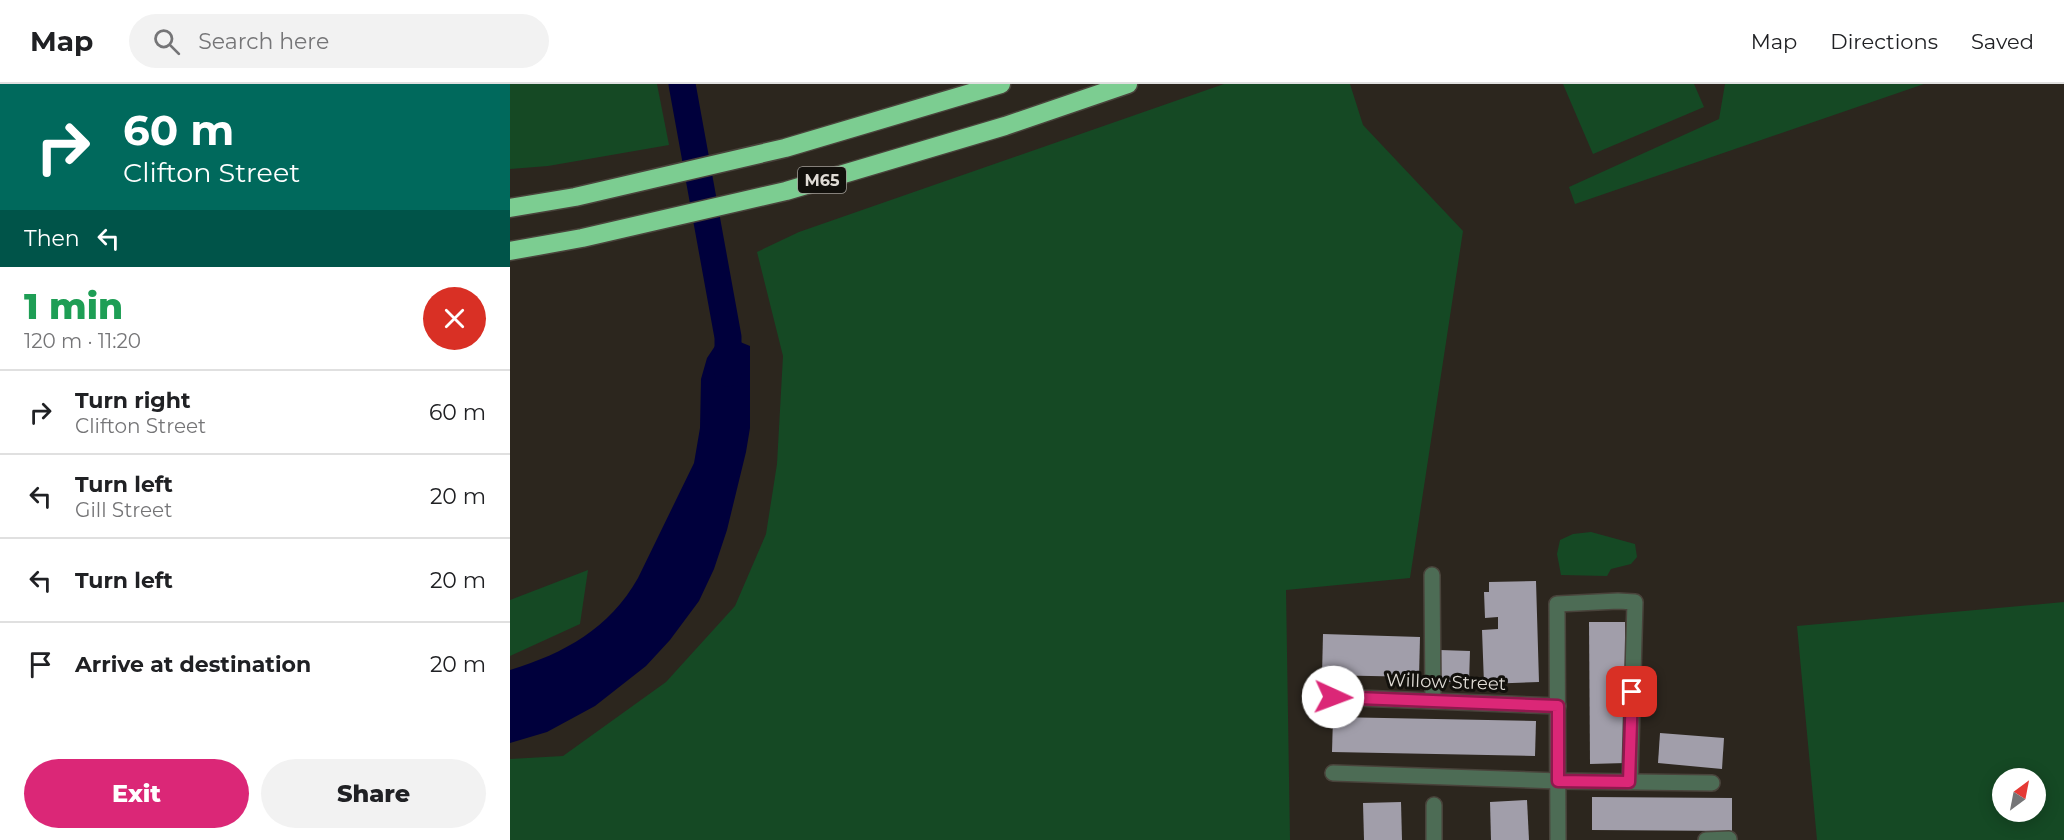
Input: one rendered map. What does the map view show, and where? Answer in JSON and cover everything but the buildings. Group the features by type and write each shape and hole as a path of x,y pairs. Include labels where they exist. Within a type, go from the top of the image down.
{"highway":[{"name":"M65","path":"510,208 575,197 785,148 1001,84"},
{"name":"M65","path":"510,251 582,238 786,191 1005,126 1128,84"}],"street":[{"path":"1432,575 1433,700"},
{"path":"1558,840 1557,604 1635,602 1629,782"},
{"name":"Willow Street","path":"1333,697 1558,706"},
{"path":"1333,773 1558,781 1712,783"},
{"path":"1434,805 1434,840"},
{"path":"1706,840 1729,839"}],"green space":[{"path":"510,84 657,84 669,145 548,166 510,169"},
{"path":"1224,84 1350,84 1363,125 1463,231 1410,578 1286,590 1290,840 510,840 510,759 563,756 666,682 735,606 766,534 777,464 783,356 757,252 799,232"},
{"path":"1563,84 1694,84 1704,107 1593,154"},
{"path":"1725,84 1924,84 1575,204 1569,187 1719,119"},
{"path":"1591,532 1635,544 1637,557 1631,564 1611,569 1607,576 1561,575 1557,554 1560,540 1573,534"},
{"path":"588,570 580,624 510,656 510,600"},
{"path":"2064,602 2064,840 1817,840 1797,626"}],"shaded area":[{"path":"728,337 750,346 750,428 727,530 714,569 699,601 670,640 646,666 595,706 547,732 510,743 510,670 549,656 584,637 614,612 638,578 694,463 700,428 701,379 707,358 715,346"}],"waterway":[{"path":"682,84 728,337 728,373"}],"route":[{"path":"1333,697 1558,706 1558,781 1629,782 1632,692"}]}
